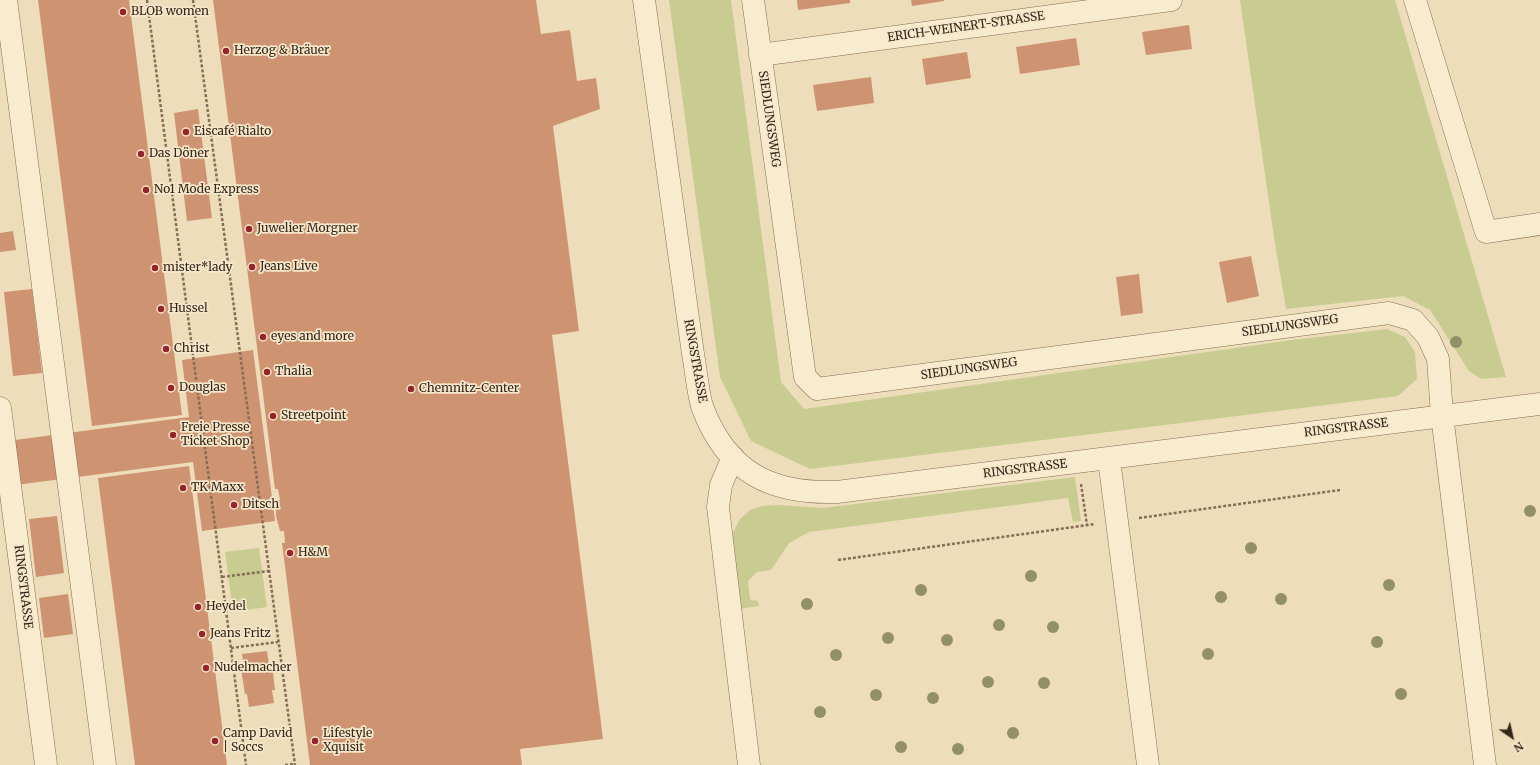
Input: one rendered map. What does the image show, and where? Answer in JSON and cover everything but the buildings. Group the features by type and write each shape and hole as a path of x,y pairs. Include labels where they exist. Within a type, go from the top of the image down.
{"street":[{"path":"6,0 105,765"},
{"name":"RINGSTRASSE","path":"644,0 693,354 703,408 719,439 733,457 745,469 761,479 778,486 814,493 838,492 1109,459 1442,415 1540,404"},
{"name":"SIEDLUNGSWEG","path":"753,0 805,377 817,389 1389,313 1413,320 1428,336 1438,359 1442,415"},
{"name":"ERICH-WEINERT-STRASSE","path":"760,55 1171,0"},
{"path":"1415,0 1486,232 1540,224"},
{"name":"RINGSTRASSE","path":"0,408 46,765"},
{"path":"1442,415 1485,765"},
{"path":"733,457 721,485 718,507 749,765"},
{"path":"1109,459 1148,765"}],"path":[{"path":"147,0 246,765"},
{"path":"192,0 295,764 285,765"},
{"path":"1077,463 1087,525"},
{"path":"838,560 1340,490"},
{"path":"222,577 269,571"},
{"path":"231,648 278,642"}],"green space":[{"path":"669,0 731,0 781,382 804,409 1292,340 1387,329 1405,337 1415,352 1417,379 1398,396 810,469 751,441 720,377"},
{"path":"1240,0 1395,0 1506,377 1481,379 1469,371 1430,310 1403,296 1286,309 1275,244"},
{"path":"1075,477 1081,521 1073,522 1068,498 809,532 789,543 771,570 757,572 748,581 750,600 758,601 759,606 740,609 732,535 740,519 750,510 762,506 778,505 823,508"},
{"path":"259,548 267,607 233,612 225,552"}],"place":[{"name":"BLOB women","path":"123,12"},
{"name":"Herzog & Bräuer","path":"226,51"},
{"name":"Eiscafé Rialto","path":"186,132"},
{"name":"Das Döner","path":"141,154"},
{"name":"No1 Mode Express","path":"146,190"},
{"name":"Juwelier Morgner","path":"249,229"},
{"name":"Jeans Live","path":"252,267"},
{"name":"mister*lady","path":"155,268"},
{"name":"Hussel","path":"161,309"},
{"name":"eyes and more","path":"263,337"},
{"name":"Christ","path":"166,349"},
{"name":"Thalia","path":"267,372"},
{"name":"Douglas","path":"171,388"},
{"name":"Chemnitz-Center","path":"411,389"},
{"name":"Streetpoint","path":"273,416"},
{"name":"Freie Presse Ticket Shop","path":"173,435"},
{"name":"TK Maxx","path":"183,488"},
{"name":"Ditsch","path":"234,505"},
{"name":"H&M","path":"290,553"},
{"name":"Heydel","path":"198,607"},
{"name":"Jeans Fritz","path":"202,634"},
{"name":"Nudelmacher","path":"206,668"},
{"name":"Camp David | Soccs","path":"215,741"},
{"name":"Lifestyle Xquisit","path":"315,741"}]}
